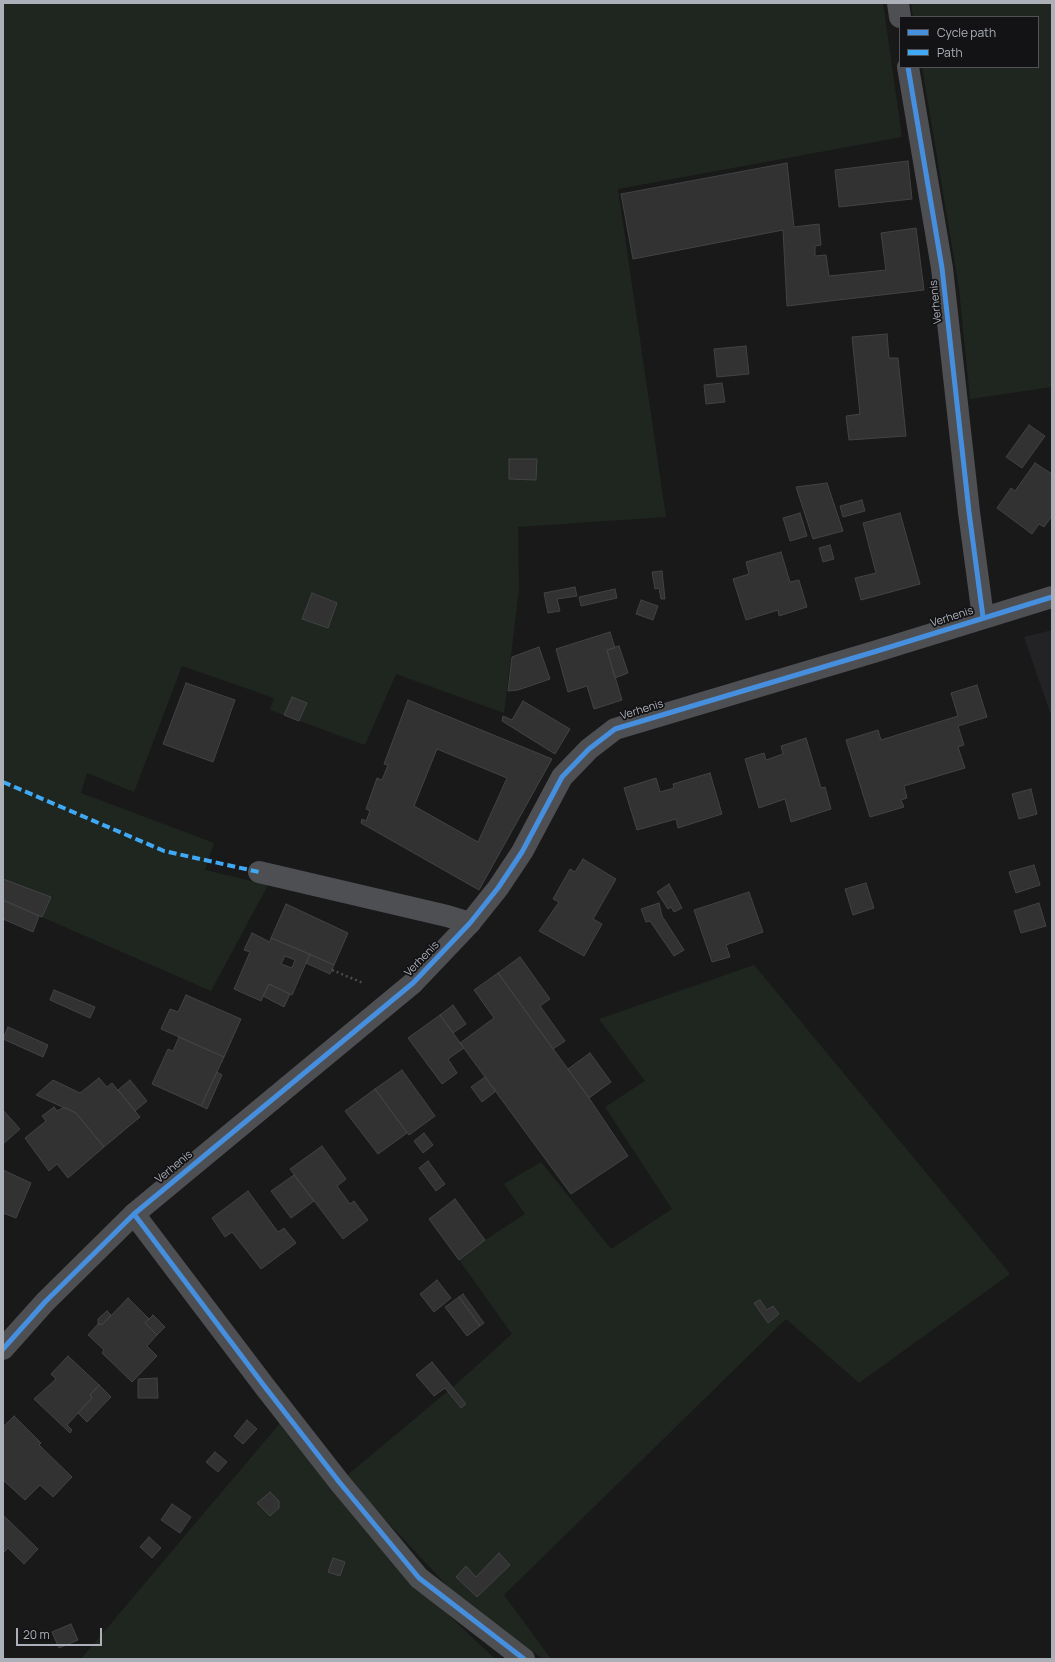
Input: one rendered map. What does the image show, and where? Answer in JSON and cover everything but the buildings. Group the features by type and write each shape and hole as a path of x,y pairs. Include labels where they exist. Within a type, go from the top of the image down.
{"street":[{"path":"898,3 900,16"},
{"name":"Verhenis","path":"3,1348 45,1302 134,1214 413,983 470,923 498,888 522,852 562,777 589,749 615,729 877,651 983,617 969,512 942,268 908,68"},
{"path":"983,617 1052,596"},
{"path":"259,872 447,916 470,923"},
{"path":"134,1214 321,1459 419,1578 524,1659"}],"path":[{"path":"332,970 364,983"}],"shaded area":[{"path":"3,3 883,3 902,137 618,189 666,517 518,527 519,589 504,713 396,674 365,745 270,710 274,698 182,666 134,792 87,773 81,793 214,843 205,870 268,885 211,991 3,900"},
{"path":"911,3 1052,3 1052,387 970,399 959,289 922,68 1039,68 1039,16 913,16"},
{"path":"1052,630 1052,718 1024,637"},
{"path":"754,965 1010,1274 859,1383 786,1319 504,1595 551,1659 543,1659 454,1593 345,1477 448,1391 460,1408 466,1404 453,1387 512,1334 459,1260 485,1240 525,1214 504,1184 541,1162 611,1249 672,1209 605,1107 645,1081 599,1019"},
{"path":"280,1423 416,1584 494,1658 81,1659"}],"marked path":[{"path":"3,782 164,851 259,872"}],"cycle path":[{"path":"908,68 942,268 969,512 983,617"},
{"path":"3,1349 45,1302 134,1214 413,983 470,923 498,888 522,852 562,777 589,749 615,729 1052,597"},
{"path":"134,1214 340,1483 419,1578 524,1659"}]}
